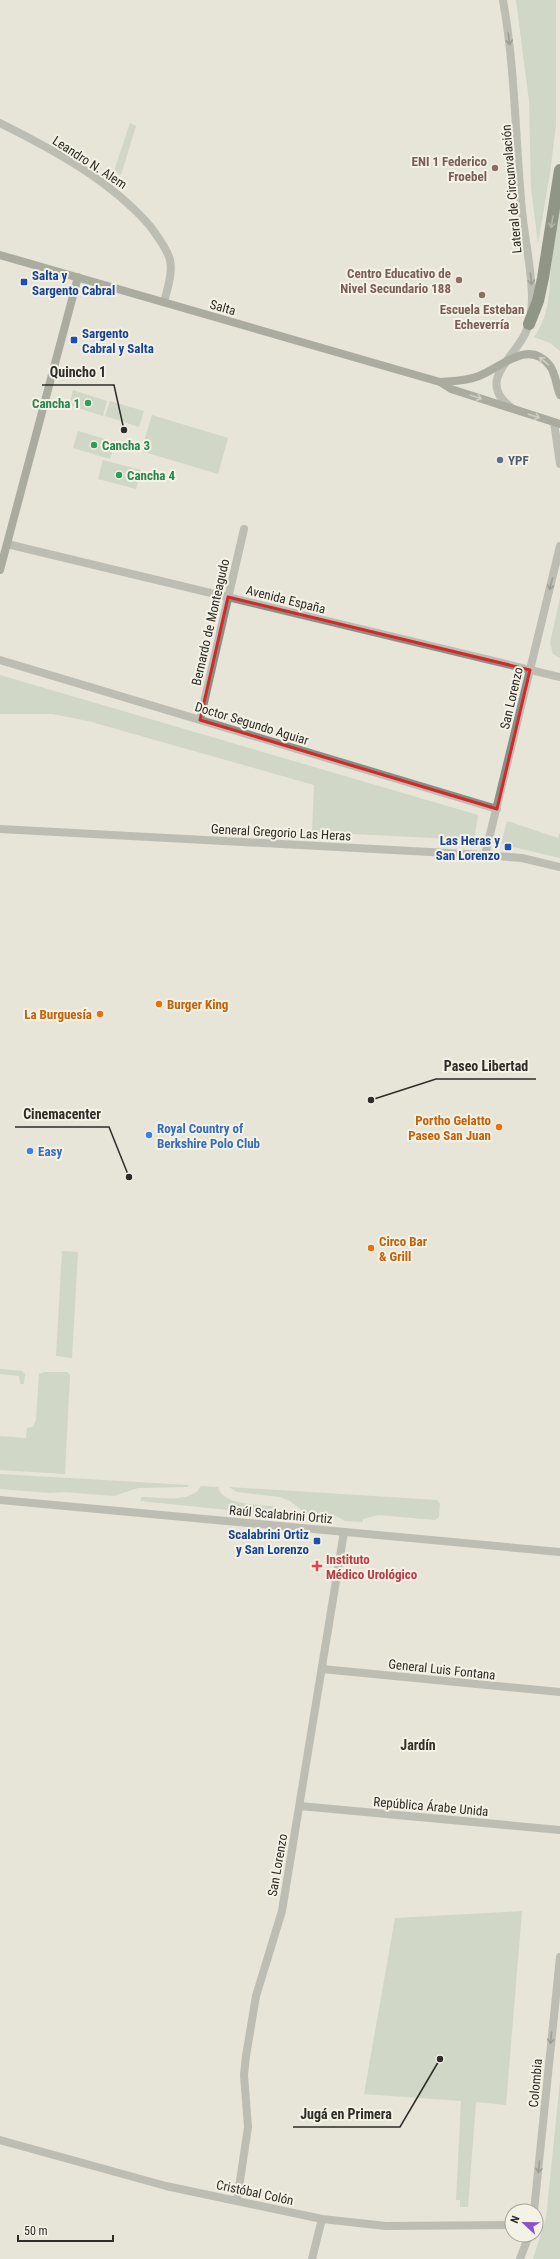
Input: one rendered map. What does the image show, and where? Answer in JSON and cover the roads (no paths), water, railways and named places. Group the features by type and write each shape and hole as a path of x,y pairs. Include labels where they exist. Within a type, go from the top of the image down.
{"highway":[{"path":"529,324 538,301 543,278 560,170"}],"main road":[{"name":"Salta","path":"0,255 440,382 451,389 557,423"},
{"path":"0,570 78,277"},
{"name":"Salta","path":"440,382 470,379 522,354 539,357 551,368 560,395"}],"street":[{"name":"Lateral de Circunvalación","path":"503,0 514,77 522,211 532,282 529,324 524,335 504,363 499,373 497,388 501,398 514,410"},
{"name":"Leandro N. Alem","path":"0,123 29,138 97,178 131,205 159,237 170,260 170,274 164,302"},
{"path":"557,423 560,464"},
{"name":"Bernardo de Monteagudo","path":"200,720 244,529"},
{"name":"Avenida España","path":"7,544 560,677"},
{"name":"San Lorenzo","path":"485,855 560,546"},
{"name":"Doctor Segundo Aguiar","path":"0,660 496,809"},
{"name":"General Gregorio Las Heras","path":"0,829 485,855 522,858 560,867"},
{"name":"Raúl Scalabrini Ortiz","path":"0,1500 560,1552"},
{"name":"San Lorenzo","path":"237,2201 248,2127 244,2075 246,2056 258,1988 282,1911 344,1532"},
{"name":"General Luis Fontana","path":"322,1669 560,1692"},
{"name":"República Árabe Unida","path":"300,1806 560,1830"},
{"name":"Colombia","path":"535,2203 560,1958"},
{"name":"Cristóbal Colón","path":"0,2140 166,2186 322,2219 386,2226 504,2225"},
{"path":"312,2259 322,2219"},
{"path":"520,2259 526,2243"}],"place":[{"name":"ENI 1 Federico Froebel","path":"495,168"},
{"name":"Centro Educativo de Nivel Secundario 188","path":"459,280"},
{"name":"Salta y Sargento Cabral","path":"24,282"},
{"name":"Escuela Esteban Echeverría","path":"482,295"},
{"name":"Sargento Cabral y Salta","path":"74,340"},
{"name":"Cancha 1","path":"88,403"},
{"name":"Quincho 1","path":"124,430"},
{"name":"Cancha 3","path":"94,445"},
{"name":"YPF","path":"500,460"},
{"name":"Cancha 4","path":"119,475"},
{"name":"Las Heras y San Lorenzo","path":"508,847"},
{"name":"Burger King","path":"159,1004"},
{"name":"La Burguesía","path":"100,1014"},
{"name":"Paseo Libertad","path":"371,1100"},
{"name":"Portho Gelatto Paseo San Juan","path":"499,1127"},
{"name":"Royal Country of Berkshire Polo Club","path":"149,1135"},
{"name":"Easy","path":"30,1151"},
{"name":"Cinemacenter","path":"129,1177"},
{"name":"Circo Bar & Grill","path":"371,1248"},
{"name":"Scalabrini Ortiz y San Lorenzo","path":"317,1541"},
{"name":"Instituto Médico Urológico","path":"317,1566"},
{"name":"Jugá en Primera","path":"440,2059"}],"district":[{"name":"Jardín","path":"418,1745"}]}
